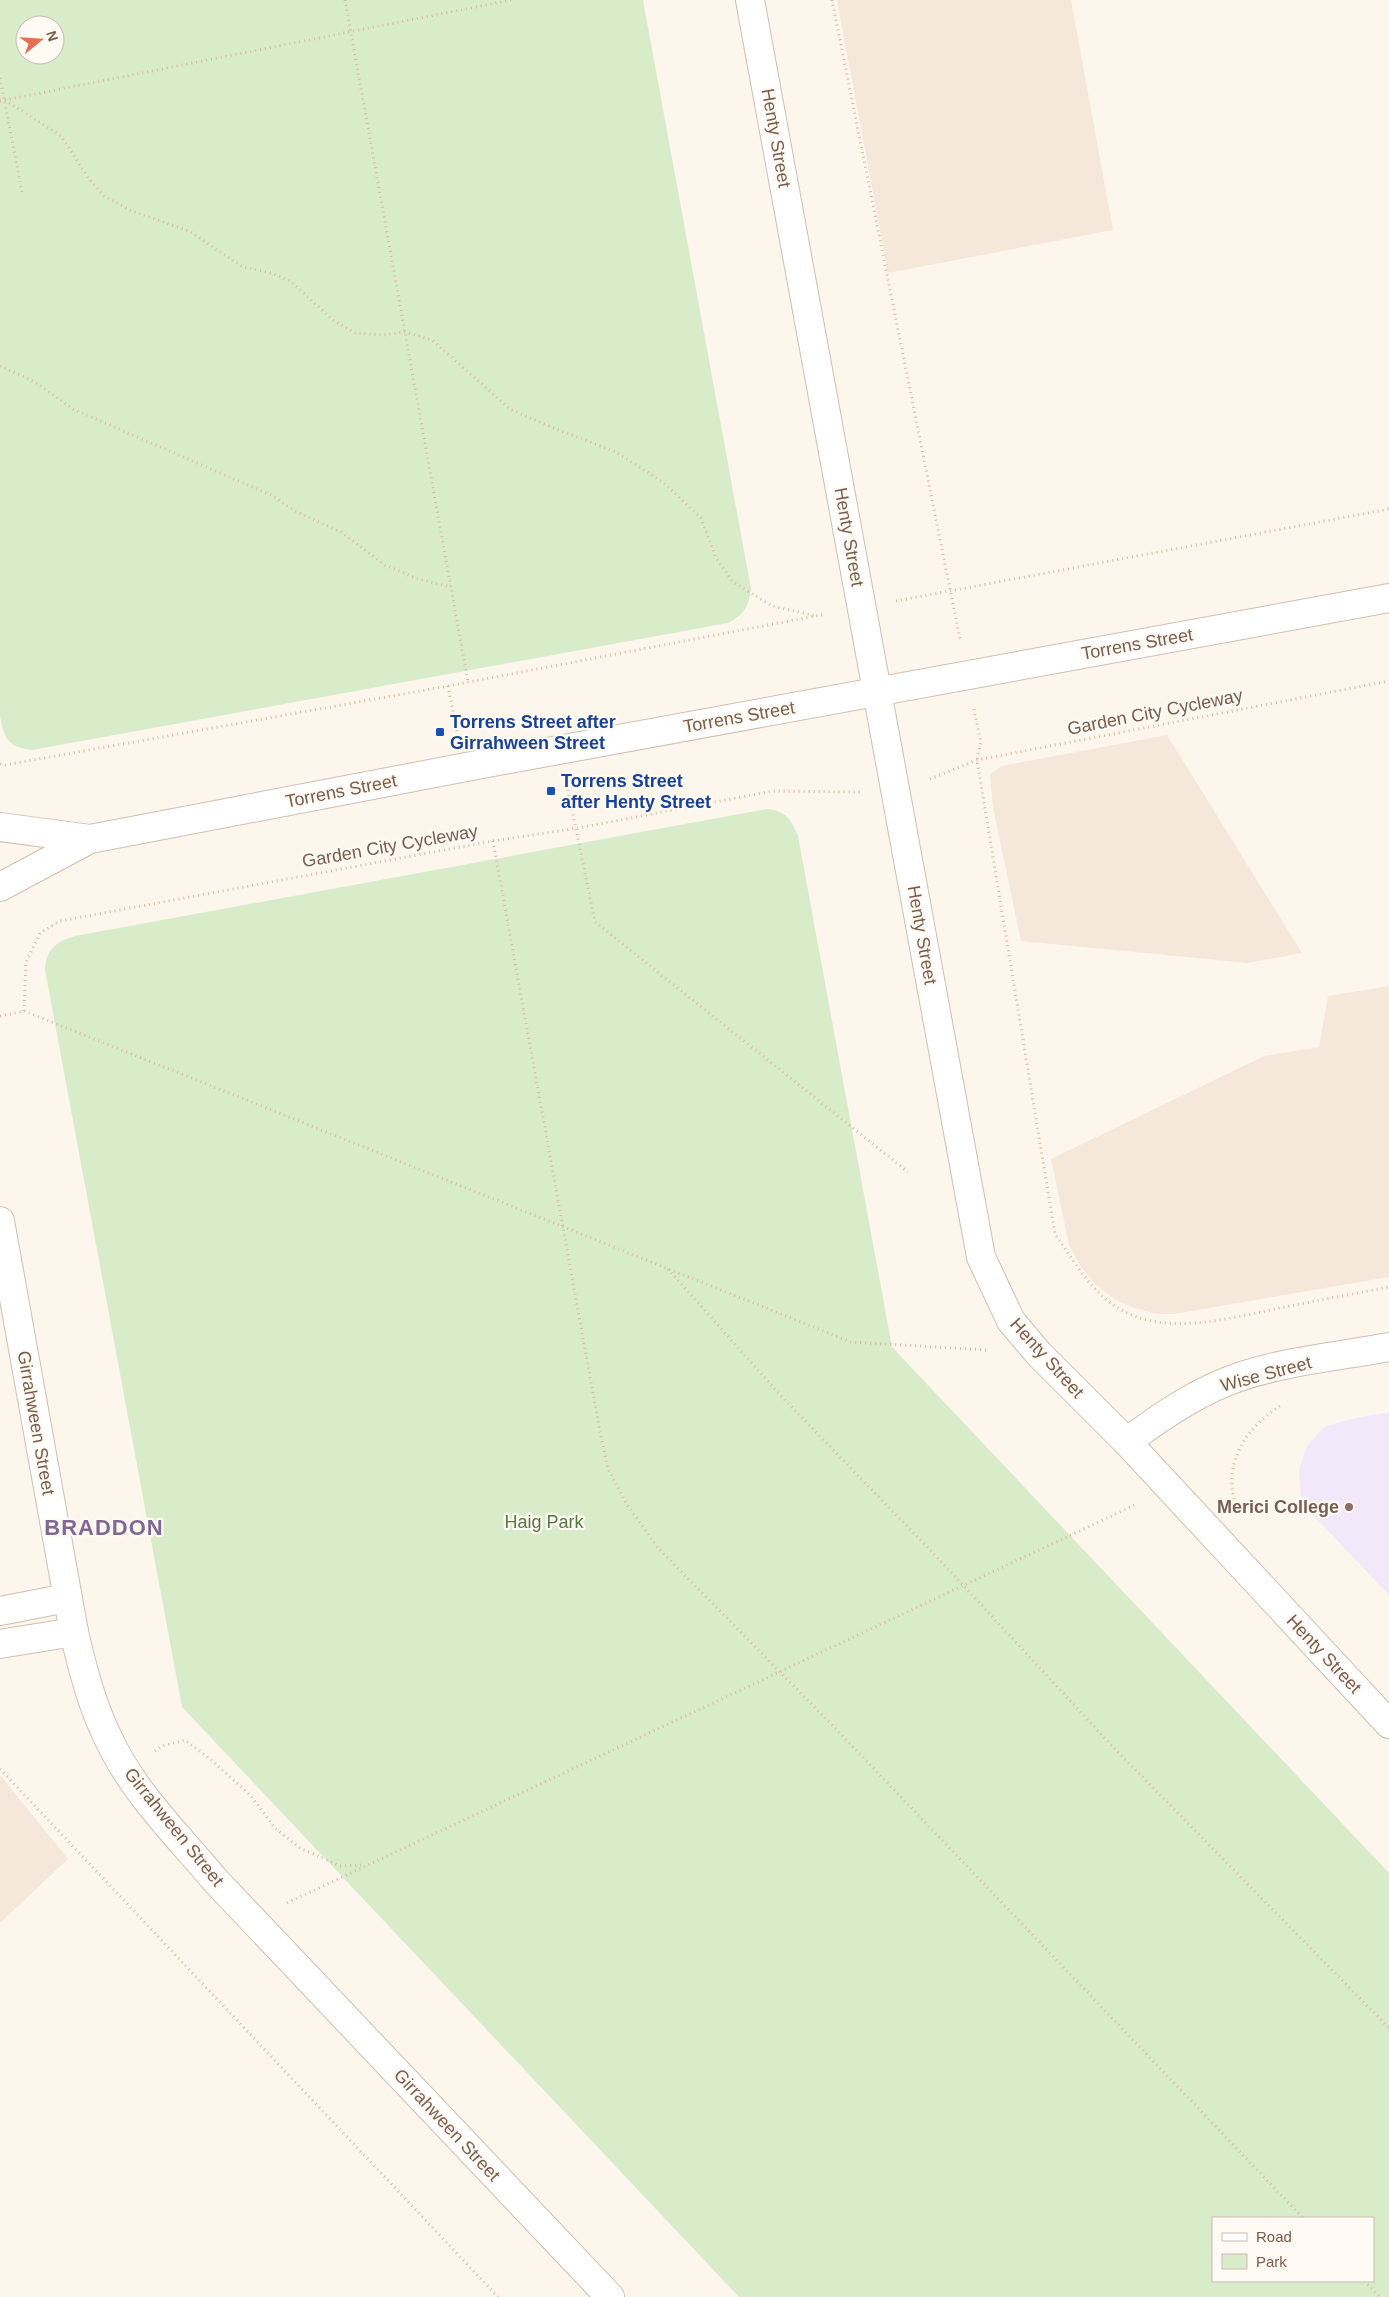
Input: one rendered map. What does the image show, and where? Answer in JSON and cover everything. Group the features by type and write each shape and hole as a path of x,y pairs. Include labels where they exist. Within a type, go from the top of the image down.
{"street":[{"name":"Henty Street","path":"750,0 981,1257 1011,1321 1040,1354 1127,1442 1389,1724"},
{"name":"Torrens Street","path":"0,887 90,839 482,764 1389,598"},
{"name":"Torrens Street","path":"0,827 90,839"},
{"name":"Girrahween Street","path":"0,1220 74,1632 83,1673 97,1714 111,1745 126,1770 172,1829 252,1919 610,2297"},
{"name":"Wise Street","path":"1127,1442 1155,1420 1201,1393 1239,1377 1274,1368 1389,1347"},
{"path":"0,1611 67,1598"},
{"path":"0,1644 74,1632"}],"path":[{"path":"345,0 468,682"},
{"path":"0,101 511,0"},
{"path":"832,0 949,590"},
{"path":"0,78 22,192"},
{"path":"5,100 62,136 89,179 104,196 132,211 189,231 243,268 271,274 290,281 333,320 355,333 383,334 405,332 432,340 510,409 556,430 616,452 664,483 701,518 716,558 733,582 772,606 817,616"},
{"path":"0,366 35,382 73,409 274,496 294,511 341,532 385,565 418,578 451,587"},
{"path":"0,764 448,686 949,590 1389,510"},
{"name":"Garden City Cycleway","path":"929,779 978,760 1389,681"},
{"path":"448,686 459,741 477,737 482,764"},
{"path":"981,742 978,760 1055,1234 1085,1279 1116,1307 1135,1316 1164,1322 1204,1322 1389,1287"},
{"path":"559,750 578,828 595,922 908,1172"},
{"name":"Garden City Cycleway","path":"24,1011 26,962 40,933 60,922 773,791 854,793"},
{"path":"493,841 608,1469 626,1502 658,1548 834,1728 1302,2217"},
{"path":"0,1016 24,1011 852,1342 1040,1354"},
{"path":"668,1268 782,1397 935,1555 1113,1747 1389,2028"},
{"path":"1236,1506 1231,1490 1235,1462 1248,1432 1269,1413 1286,1403"},
{"path":"252,1919 1169,1488"},
{"path":"126,1770 162,1746 185,1740 210,1758 250,1796 275,1828 300,1848 340,1866 368,1864"},
{"path":"0,1770 498,2297"},
{"path":"1365,2282 1380,2297"}],"shaded area":[{"path":"837,0 1071,0 1113,230 888,273"},
{"path":"1167,735 1302,953 1248,963 1021,941 993,808 990,774 1002,766"},
{"path":"1389,986 1389,1277 1174,1314 1156,1314 1134,1308 1114,1299 1094,1283 1081,1267 1069,1245 1051,1159 1264,1056 1319,1047 1328,996"},
{"name":"Merici College","path":"1389,1412 1389,1595 1316,1518 1301,1497 1299,1470 1307,1446 1324,1427 1351,1419"},
{"path":"0,1775 68,1859 0,1923"}],"green space":[{"path":"0,0 643,0 751,589 749,600 742,613 728,623 32,750 12,744 5,736 0,716"},
{"name":"Haig Park","path":"767,809 779,812 787,817 798,836 892,1347 1389,1873 1389,2297 739,2297 182,1707 45,970 47,957 53,947 75,936"}],"place":[{"name":"Torrens Street after Girrahween Street","path":"440,732"},
{"name":"Torrens Street after Henty Street","path":"551,791"},
{"name":"Merici College","path":"1349,1507"}],"district":[{"name":"BRADDON","path":"104,1527"}]}
